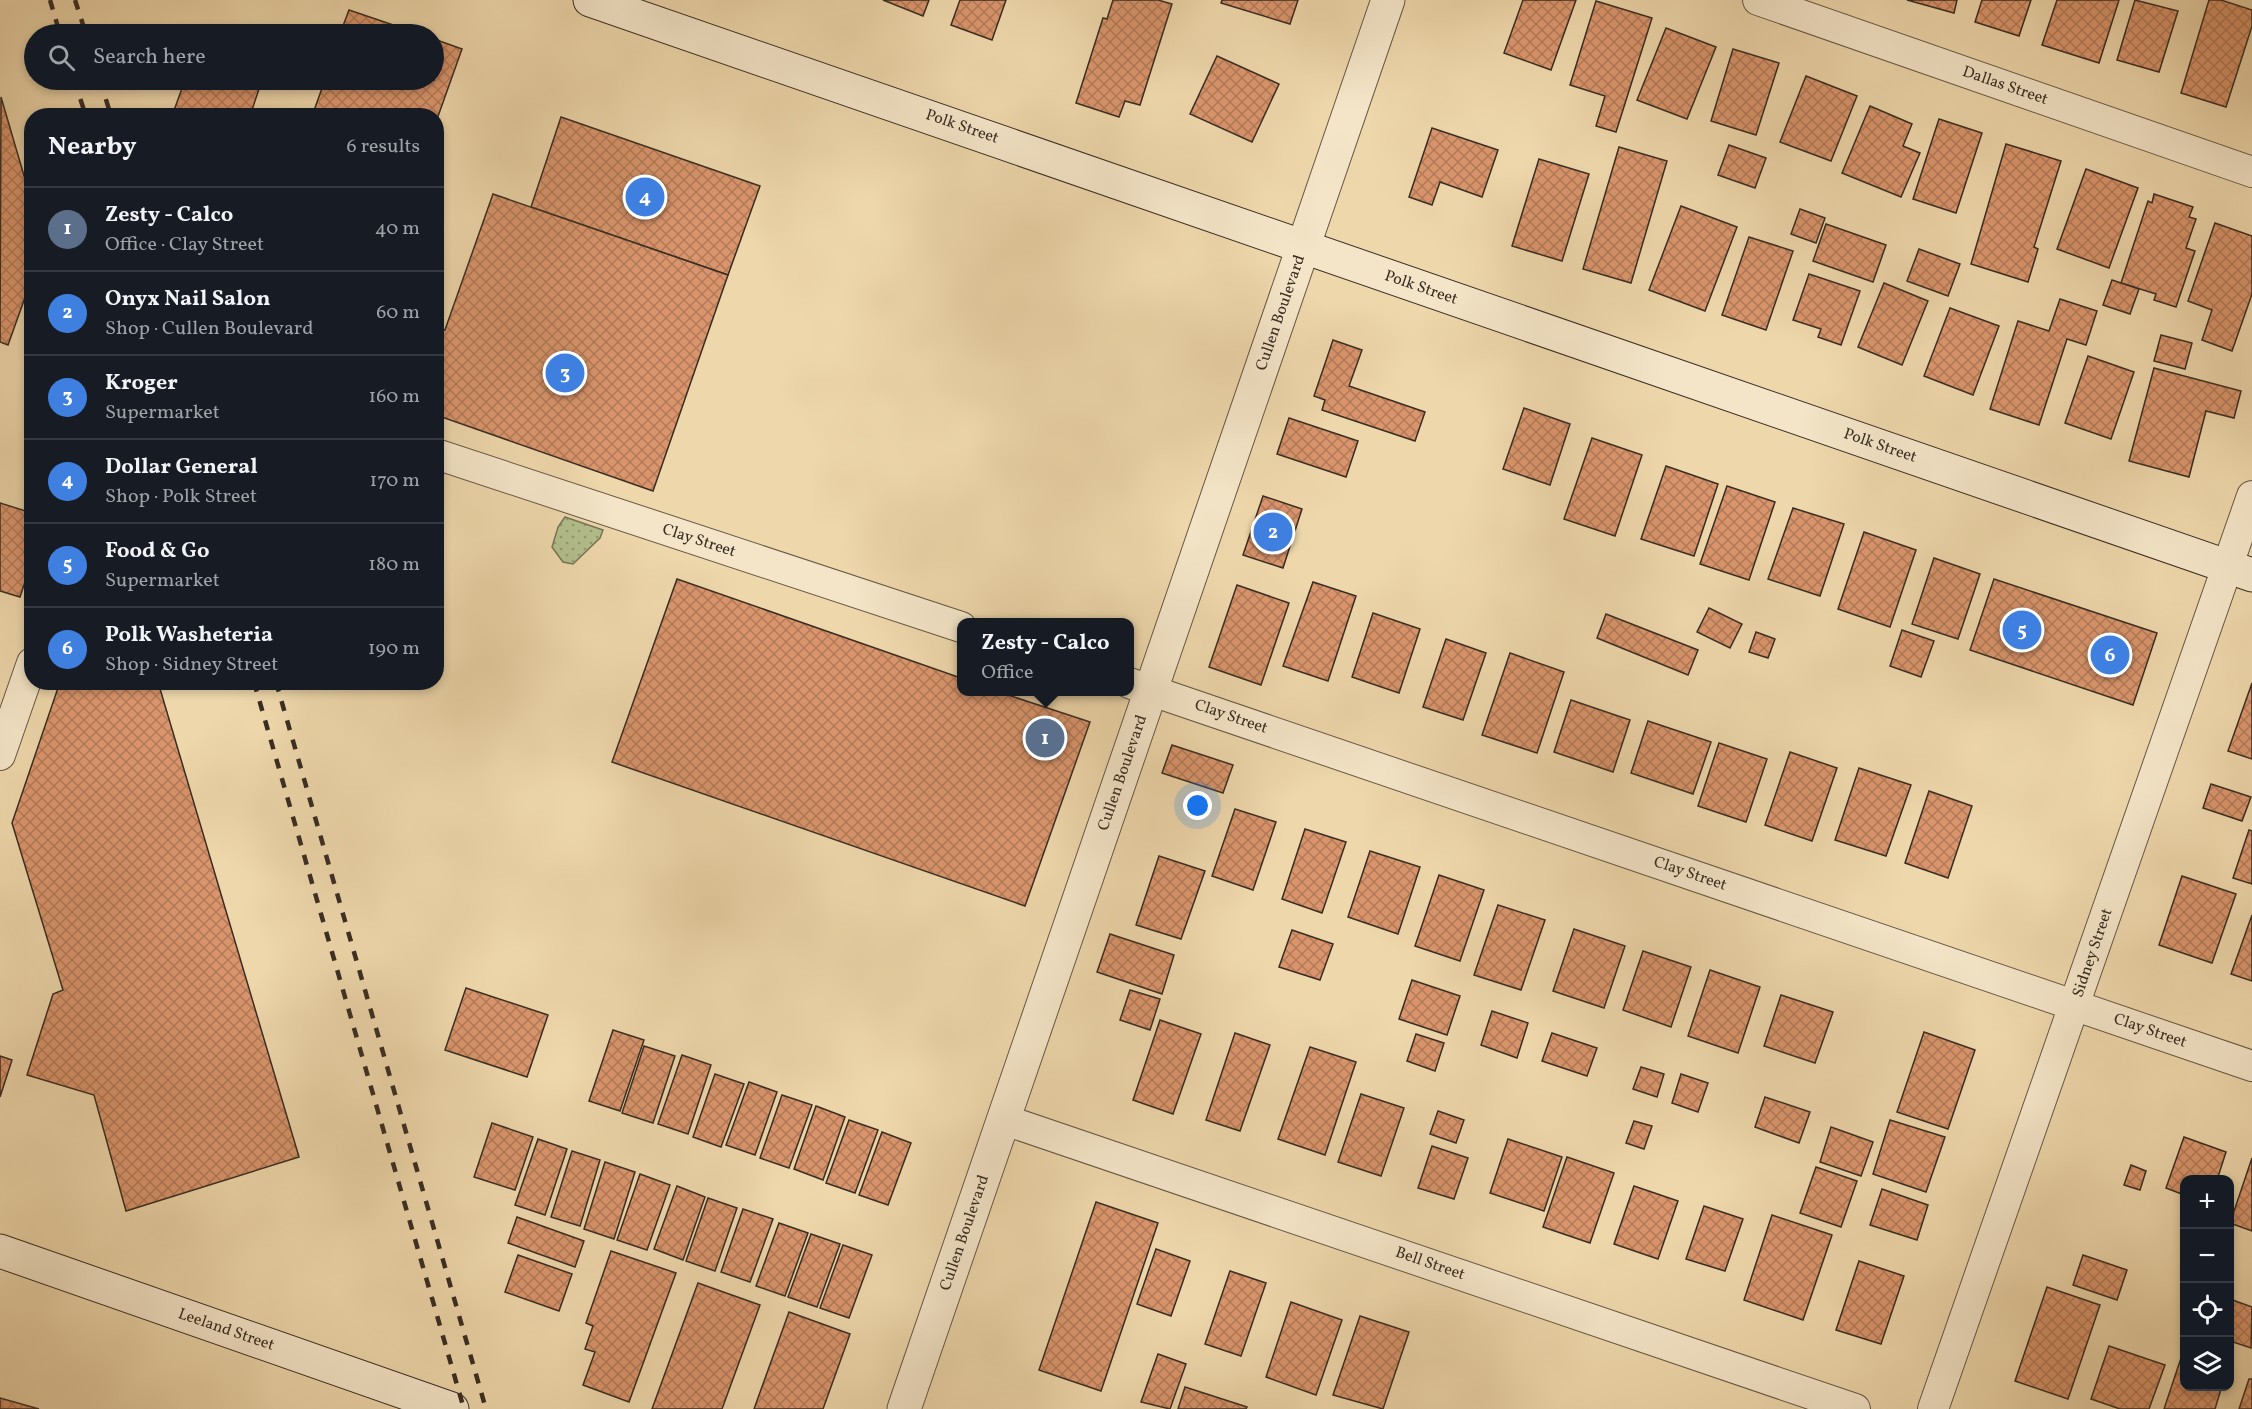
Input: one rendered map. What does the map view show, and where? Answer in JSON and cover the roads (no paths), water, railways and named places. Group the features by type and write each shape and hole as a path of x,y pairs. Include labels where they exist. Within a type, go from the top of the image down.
{"main road":[{"name":"Polk Street","path":"590,0 2240,571"},
{"name":"Cullen Boulevard","path":"904,1409 1005,1120 1140,686 1304,248 1388,0"},
{"name":"Leeland Street","path":"0,1251 452,1409"}],"street":[{"name":"Dallas Street","path":"1758,0 2252,172"},
{"name":"Clay Street","path":"444,457 957,626"},
{"name":"Sidney Street","path":"1933,1409 2074,1006 2240,571 2252,496"},
{"path":"0,755 24,686"},
{"name":"Clay Street","path":"1140,686 2252,1066"},
{"name":"Bell Street","path":"1005,1120 1855,1409"}],"railway":[{"path":"50,0 57,24"},
{"path":"75,0 83,24"},
{"path":"77,90 83,108"},
{"path":"103,90 109,108"},
{"path":"256,690 464,1409"},
{"path":"278,690 486,1409"}],"place":[{"name":"Dollar General","path":"645,197"},
{"name":"Kroger","path":"565,373"},
{"name":"Onyx Nail Salon","path":"1273,532"},
{"name":"Food & Go","path":"2022,630"},
{"name":"Polk Washeteria","path":"2110,655"},
{"name":"Zesty - Calco","path":"1045,738"}]}
